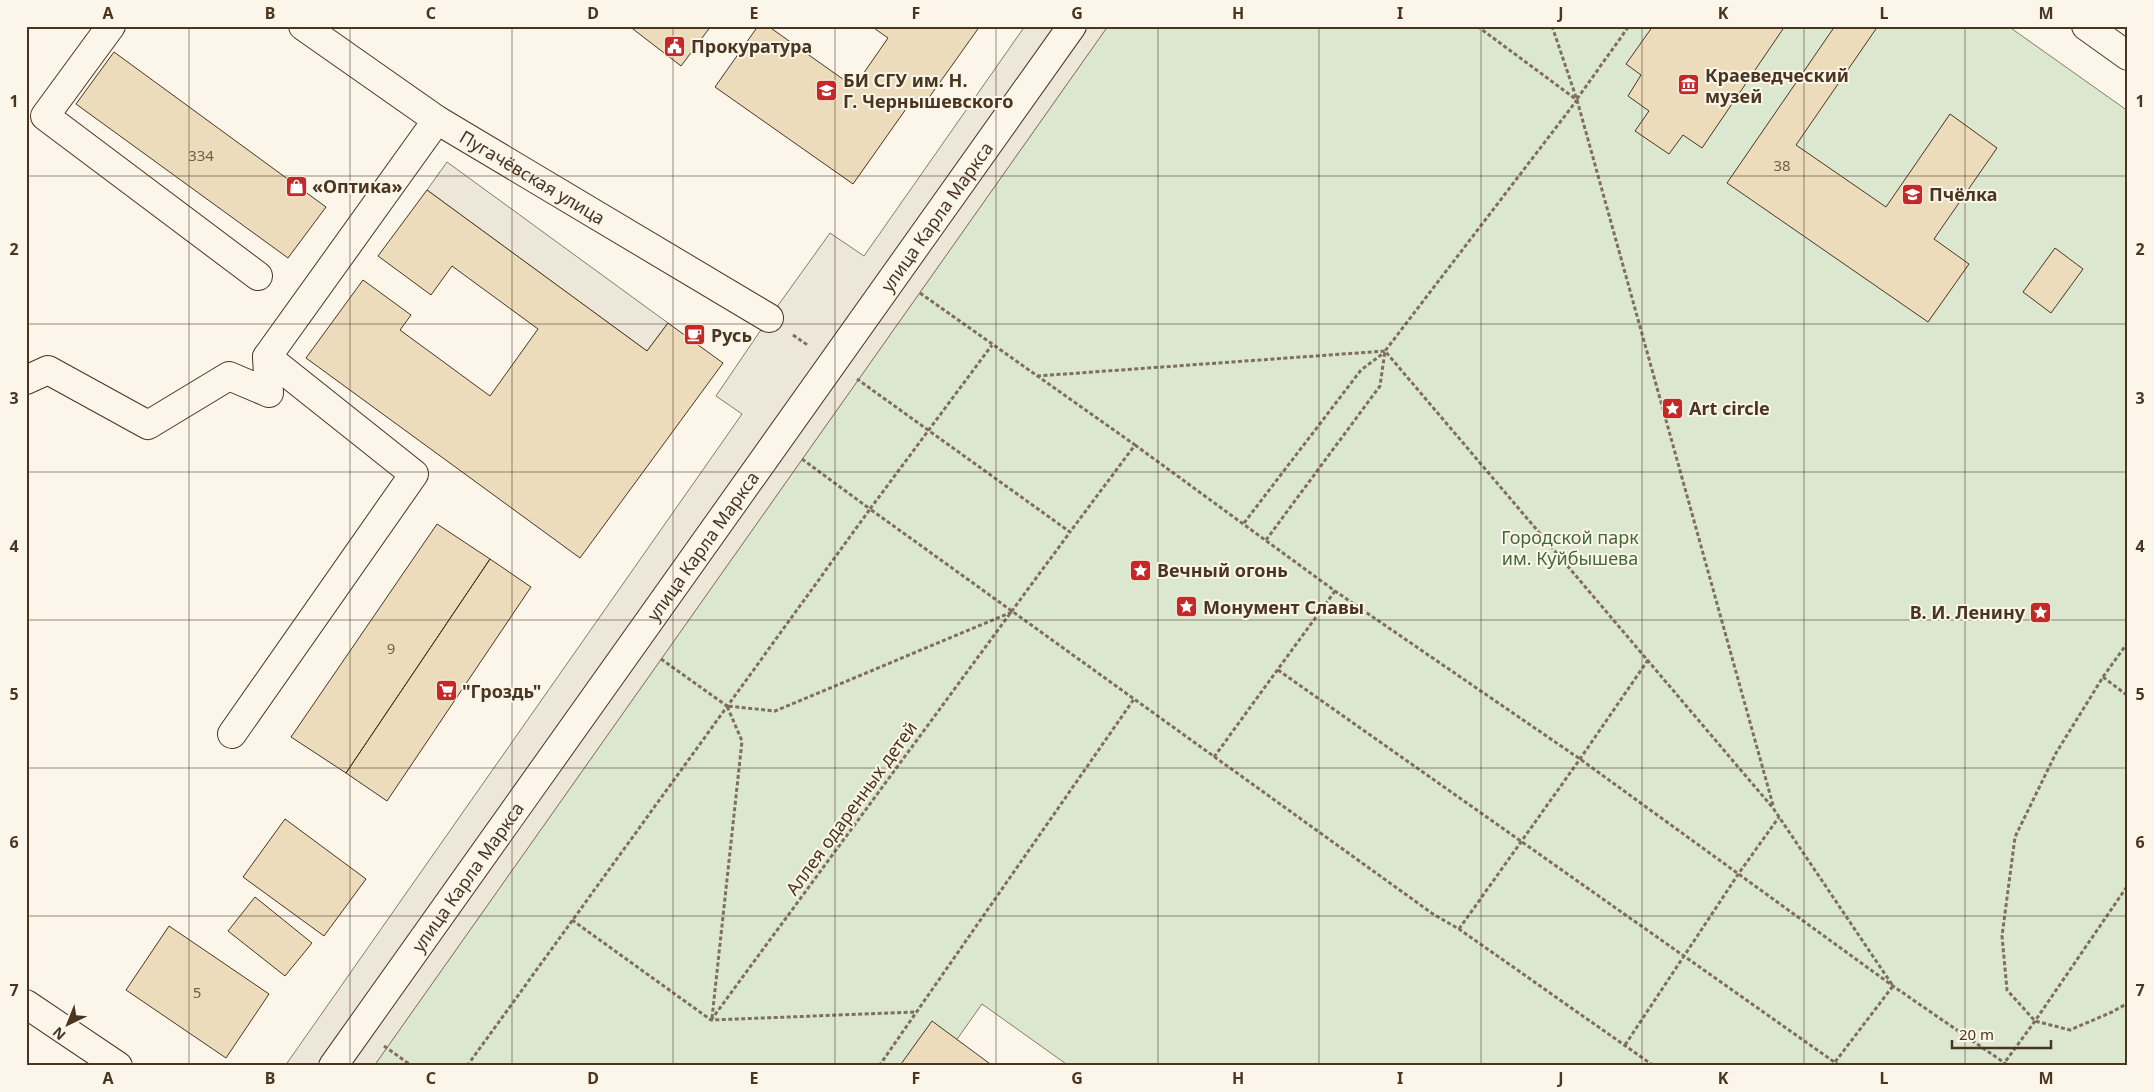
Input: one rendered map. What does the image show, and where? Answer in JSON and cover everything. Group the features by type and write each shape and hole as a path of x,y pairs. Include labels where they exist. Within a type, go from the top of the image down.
{"street":[{"path":"111,26 45,116 258,276"},
{"name":"Пугачёвская улица","path":"303,26 437,120 769,318"},
{"name":"улица Карла Маркса","path":"333,1066 1072,26"},
{"path":"2086,26 2128,56"},
{"path":"26,380 48,370 148,425 229,376 269,392 267,357 437,120"},
{"path":"232,734 414,474 267,357"},
{"path":"26,1004 118,1066"}],"path":[{"path":"1477,26 1577,100"},
{"path":"1552,26 1577,100 1773,808"},
{"path":"1244,523 1361,370 1385,351 1577,100 1629,26"},
{"path":"896,275 1244,523 1335,591 1580,759 1893,986 2003,1064 2009,1066"},
{"path":"769,318 1070,532"},
{"path":"467,1066 870,509 992,345"},
{"path":"1037,376 1385,351"},
{"path":"1266,540 1380,386 1385,351"},
{"path":"1385,351 1773,808 1893,986"},
{"path":"777,441 1433,914 1459,930 1654,1066"},
{"name":"Аллея одаренных детей","path":"711,1020 1135,445"},
{"path":"1214,757 1335,591"},
{"path":"635,641 727,706 775,711 1012,612"},
{"path":"2128,642 2102,678 2056,753 2015,836 2002,936 2007,990 2035,1021 2070,1030 2128,1003"},
{"path":"1459,930 1648,660"},
{"path":"1278,670 1684,956 1833,1064 1840,1066"},
{"path":"2102,678 2128,696"},
{"path":"879,1066 1134,699"},
{"path":"711,1020 742,741 727,706"},
{"path":"1625,1046 1738,873 1779,816"},
{"path":"2003,1064 2128,886"},
{"path":"572,920 711,1020 917,1012"},
{"path":"1833,1064 1893,986"}],"green space":[{"name":"Городской парк им. Куйбышева","path":"1108,26 2008,26 2128,111 2128,1066 1069,1066 982,1004 938,1066 374,1066"}],"shaded area":[{"path":"1025,26 1108,26 374,1066 285,1066 742,414 716,396 769,318 830,233 864,256"},
{"path":"447,162 668,323 647,351 427,190"}],"building":[{"name":"Прокуратура","path":"629,26 711,26 681,66"},
{"path":"758,26 768,26 854,87 888,38 871,26 980,26 923,106 913,99 853,184 715,87"},
{"name":"Краеведческий музей","path":"1653,26 1785,26 1702,148 1683,135 1669,154 1635,131 1649,111 1628,96 1641,75 1626,64"},
{"path":"1835,26 1878,26 1796,145 1886,207 1950,114 1997,148 1934,239 1969,264 1928,322 1727,183"},
{"path":"114,52 326,207 288,258 76,104"},
{"path":"427,190 647,351 668,323 723,363 580,558 306,358 363,280 411,315 400,330 490,396 538,329 452,266 431,295 378,256"},
{"path":"2055,248 2083,269 2051,313 2023,292"},
{"path":"437,524 490,559 346,773 291,737"},
{"path":"490,559 531,587 387,801 346,773"},
{"path":"285,819 366,879 324,936 243,877"},
{"path":"255,897 312,943 285,976 228,931"},
{"path":"169,926 269,994 226,1058 126,990"},
{"path":"932,1021 993,1066 903,1066 901,1064"}],"place":[{"name":"Прокуратура","path":"675,46"},
{"name":"Краеведческий музей","path":"1689,85"},
{"name":"БИ СГУ им. Н. Г. Чернышевского","path":"827,90"},
{"name":"«Оптика»","path":"296,186"},
{"name":"Пчёлка","path":"1913,194"},
{"name":"Русь","path":"695,335"},
{"name":"Art circle","path":"1673,408"},
{"name":"Вечный огонь","path":"1141,570"},
{"name":"Монумент Славы","path":"1187,607"},
{"name":"В. И. Ленину","path":"2041,612"},
{"name":"\"Гроздь\"","path":"446,691"}]}
